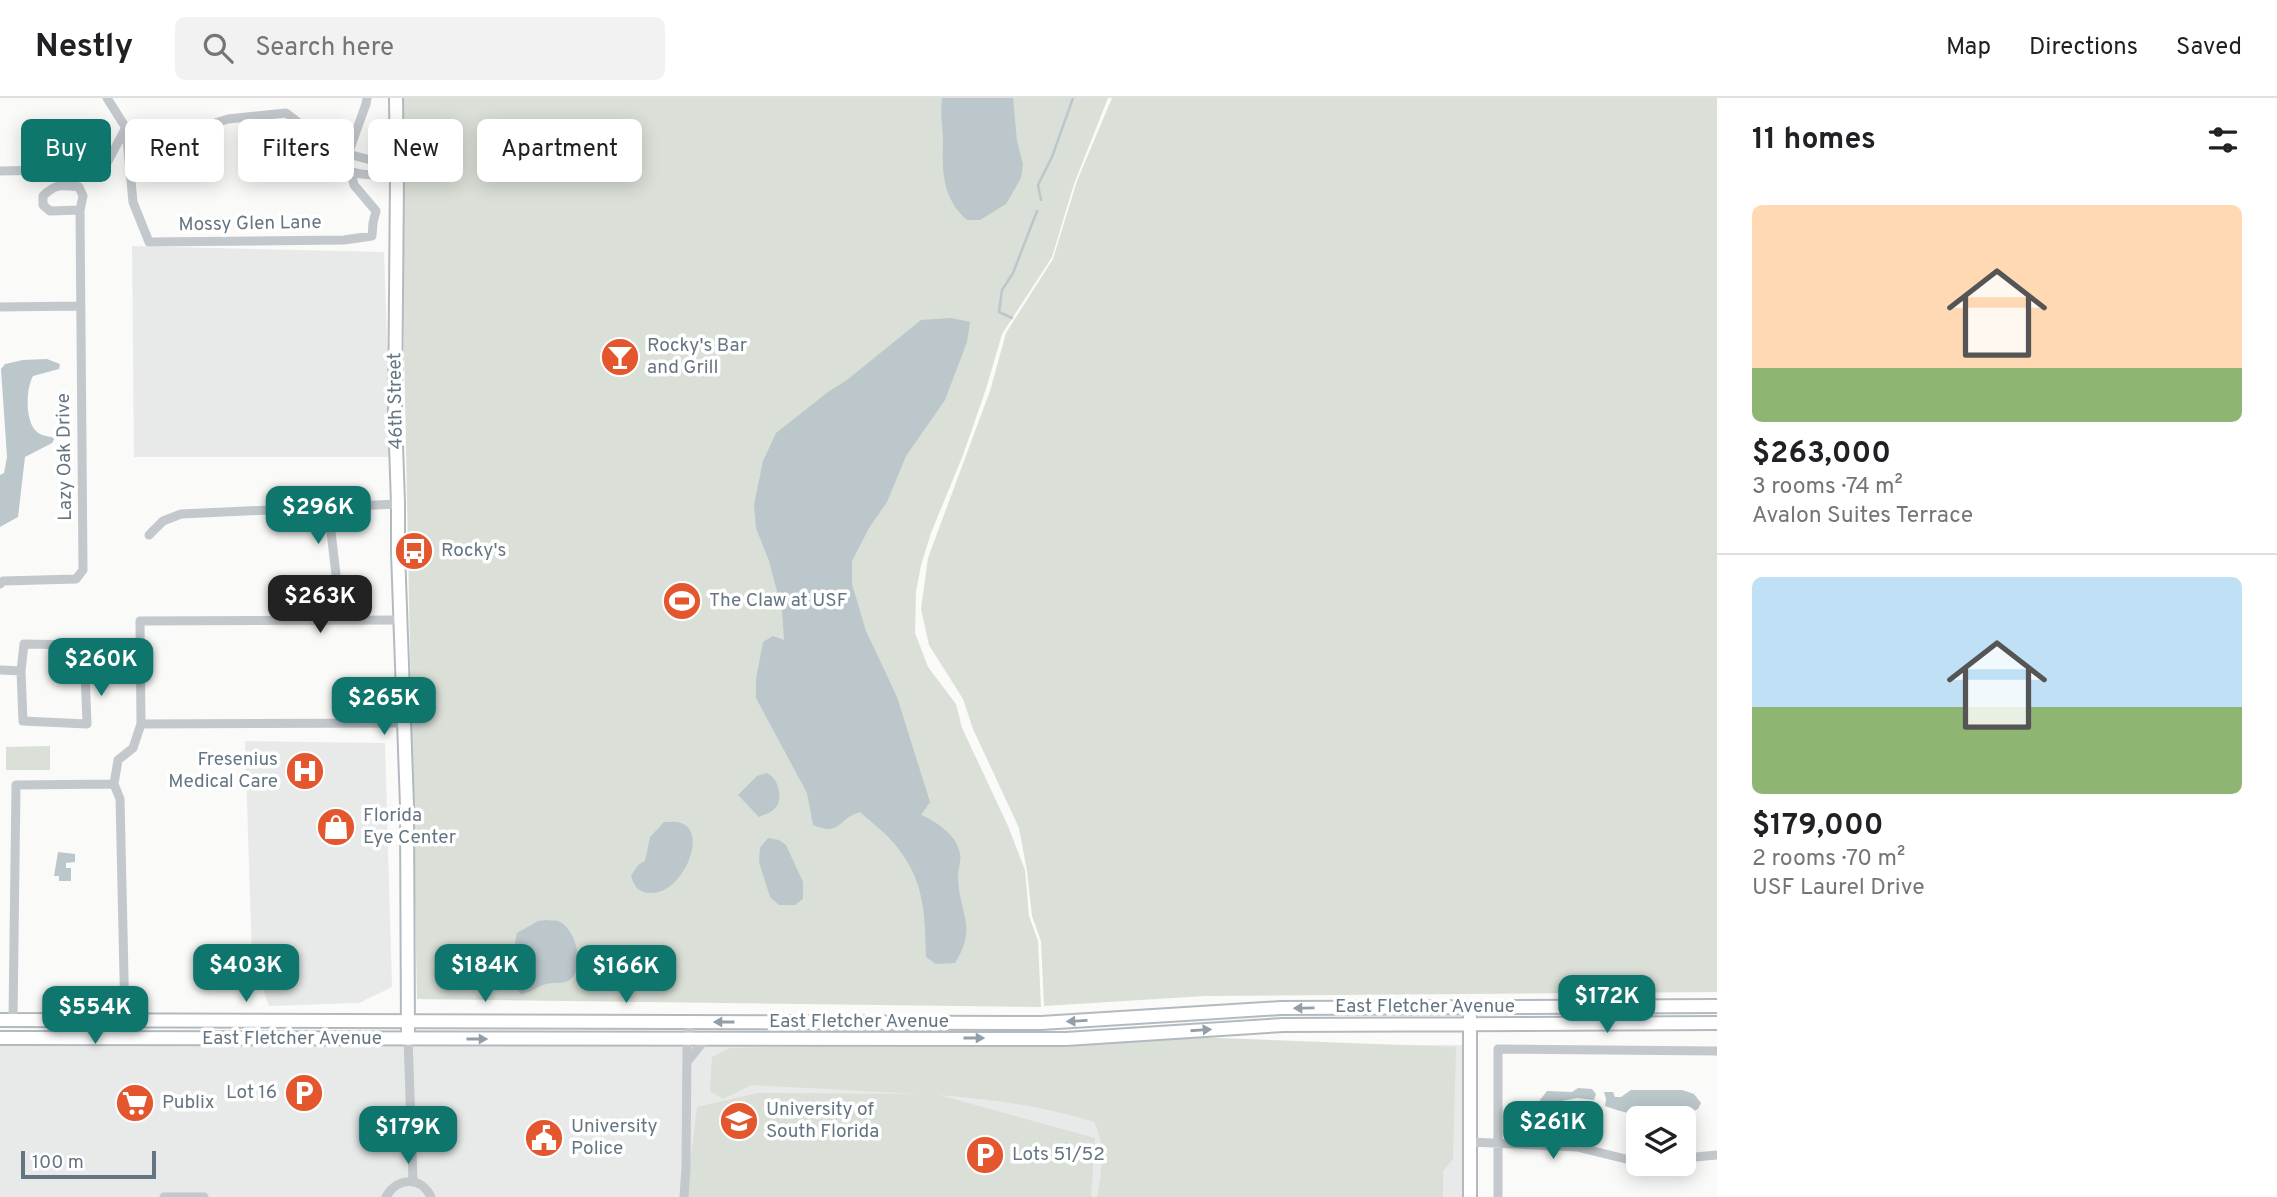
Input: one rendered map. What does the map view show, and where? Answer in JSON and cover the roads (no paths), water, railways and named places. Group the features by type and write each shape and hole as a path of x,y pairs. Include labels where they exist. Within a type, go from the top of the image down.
{"main road":[{"name":"46th Street","path":"396,98 396,119"},
{"name":"46th Street","path":"397,182 395,415 407,830 408,1039"},
{"path":"1470,1006 1470,1197"},
{"name":"East Fletcher Avenue","path":"7,1020 1041,1023 1281,1009 1717,1006"},
{"path":"45,1039 91,1029 113,1029 125,1020"},
{"name":"East Fletcher Avenue","path":"0,1038 687,1042 707,1037 1066,1039 1283,1025 1717,1023"}],"street":[{"path":"107,98 125,126"},
{"path":"354,138 367,98"},
{"path":"224,120 286,113 294,119"},
{"path":"0,171 104,169 125,130"},
{"name":"Mossy Glen Lane","path":"131,182 133,202 149,242 344,240 372,236 376,211 353,182"},
{"path":"63,185 79,187 83,196 80,210 50,211 43,205 43,196 51,188 63,185"},
{"name":"Lazy Oak Drive","path":"0,584 3,581 76,579 83,570 80,210"},
{"path":"0,307 80,306"},
{"path":"149,535 163,521 181,514 398,504"},
{"path":"328,506 337,583"},
{"path":"125,1020 120,799 114,784 118,760 133,748 141,724 140,621 400,620"},
{"path":"24,644 84,645 87,724 23,721 21,671 24,644"},
{"path":"0,670 21,671"},
{"path":"141,724 404,723"},
{"path":"7,1020 14,980 16,785 114,784"},
{"path":"684,1197 687,1042 691,1022"},
{"path":"687,1062 707,1037"},
{"path":"408,1039 413,1181"},
{"path":"1498,1197 1498,1049 1717,1051"},
{"path":"1470,1142 1577,1147 1626,1159"},
{"path":"1696,1157 1717,1155"},
{"path":"386,1197 397,1184 413,1181 426,1188 432,1197"},
{"path":"164,1197 204,1197"}],"waterway":[{"path":"1041,200 1038,185 1052,157 1073,98"},
{"path":"1012,318 999,312 1002,290 1013,273 1037,211"}],"place":[{"name":"Rocky's Bar and Grill","path":"620,357"},
{"name":"Rocky's","path":"414,551"},
{"name":"The Claw at USF","path":"682,601"},
{"name":"Fresenius Medical Care","path":"305,771"},
{"name":"Florida Eye Center","path":"336,827"},
{"name":"Lot 16","path":"304,1093"},
{"name":"Publix","path":"135,1103"},
{"name":"University of South Florida","path":"739,1121"},
{"name":"University Police","path":"544,1138"},
{"name":"Lots 51/52","path":"985,1155"}]}
